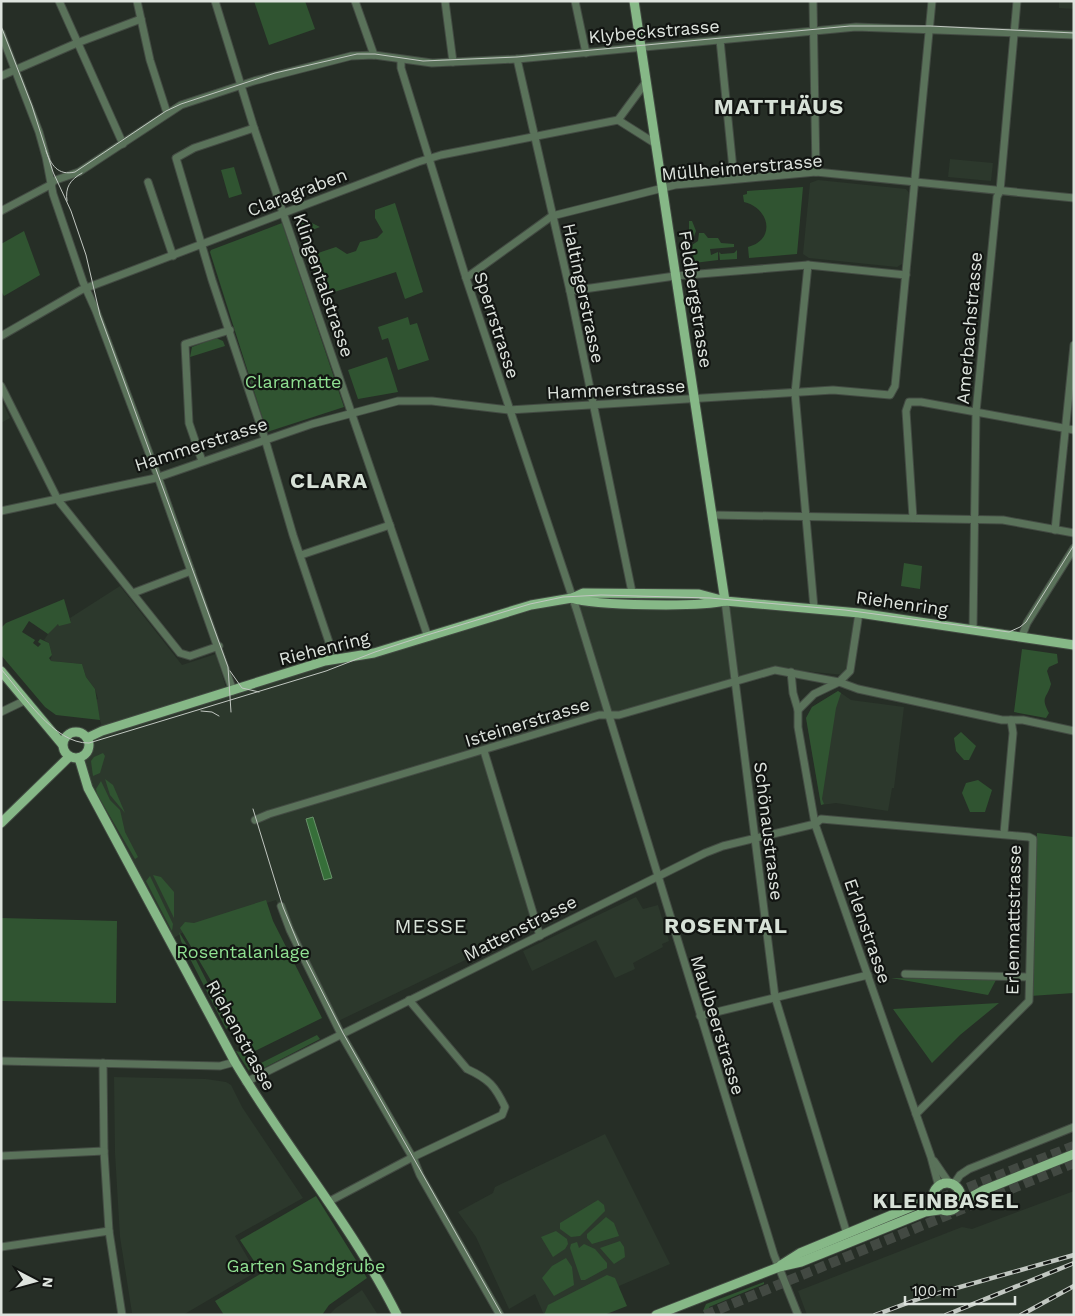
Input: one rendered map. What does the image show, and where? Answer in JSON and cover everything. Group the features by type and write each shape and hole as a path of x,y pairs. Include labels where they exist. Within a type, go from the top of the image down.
{"main road":[{"name":"Feldbergstrasse","path":"634,1 726,601"},
{"name":"Riehenring","path":"87,738 102,731 335,660 374,653 530,605 572,598 583,592 699,594 726,601 858,613 1074,645"},
{"name":"Riehenring","path":"572,598 583,601 632,603 710,604 726,601"},
{"path":"1,671 62,744 64,751 69,757 79,758 88,750 87,738 82,733 49,728"},
{"path":"62,744 68,734 75,732"},
{"path":"1,823 69,757"},
{"name":"Riehenstrasse","path":"79,758 88,788 246,1082 361,1251 397,1315"},
{"path":"656,1315 779,1267 801,1262 925,1212 939,1210 949,1212 958,1204 984,1190 1074,1154"},
{"path":"939,1210 935,1197 939,1187 954,1186 984,1190"},
{"path":"954,1186 958,1204"},
{"path":"779,1267 800,1254 935,1197"}],"street":[{"path":"59,1 122,144"},
{"path":"137,1 140,18 167,113"},
{"name":"Klingentalstrasse","path":"215,1 254,128 428,637"},
{"path":"355,1 374,55"},
{"path":"445,1 452,62"},
{"path":"575,1 586,52"},
{"path":"813,1 816,172"},
{"path":"570,291 675,276 808,265 906,275 932,1"},
{"name":"Amerbachstrasse","path":"973,630 976,412 997,197 1000,191 1016,32 1017,1"},
{"path":"1,76 77,42 140,18"},
{"name":"Klybeckstrasse","path":"1,211 52,184 53,181 79,172 167,113 198,99 241,85 351,56 374,55 401,60 452,62 518,59 856,27 1074,34"},
{"path":"1,32 41,141 57,206 158,477 234,691"},
{"path":"720,40 734,179"},
{"name":"Haltingerstrasse","path":"518,59 570,291 632,592"},
{"name":"Sperrstrasse","path":"401,60 401,68 466,278 572,598"},
{"path":"646,82 618,120 656,144"},
{"name":"Claragraben","path":"1,336 86,288 430,158 618,120"},
{"path":"254,128 194,148 176,158 335,660"},
{"name":"Müllheimerstrasse","path":"466,278 552,216 675,184 816,172 1074,198"},
{"path":"148,182 173,256"},
{"path":"808,265 795,394 814,608"},
{"name":"Hammerstrasse","path":"1,511 158,477 265,439 352,411 398,401 432,401 509,410 795,394 832,390 888,396 894,386 906,275"},
{"path":"202,462 189,423 185,344 230,330"},
{"path":"1055,530 1074,345"},
{"path":"1,386 58,500 182,656 190,656 219,646"},
{"path":"913,518 906,408 912,401 1074,430"},
{"path":"713,515 1003,520 1074,533"},
{"path":"301,555 390,525"},
{"path":"1022,636 1074,548"},
{"path":"133,593 191,571"},
{"name":"Maulbeerstrasse","path":"572,598 779,1267 798,1315"},
{"name":"Schönaustrasse","path":"726,601 734,681 775,998 847,1234"},
{"path":"798,710 814,694 846,678 853,664 858,613"},
{"name":"Isteinerstrasse","path":"255,820 269,814 599,715 619,716 775,670 839,682 858,689 1002,720 1023,720 1074,731"},
{"name":"Erlenstrasse","path":"792,672 793,693 798,710 798,728 815,824 932,1157 939,1187"},
{"path":"1,712 26,700"},
{"path":"1004,833 1013,733 1011,720"},
{"path":"484,751 540,936"},
{"name":"Erlenmattstrasse","path":"815,824 821,819 1004,833 1033,839 1029,1001 916,1114"},
{"name":"Mattenstrasse","path":"246,1082 657,876 723,846 815,824"},
{"path":"281,906 290,930 341,1034 413,1158 500,1315"},
{"path":"905,974 1030,977"},
{"path":"700,1016 868,975"},
{"path":"328,1202 502,1115 505,1107 496,1087 468,1069 409,1000"},
{"path":"1,1061 225,1066 235,1062"},
{"path":"104,1063 104,1151 109,1231 122,1315"},
{"path":"954,1186 960,1176 969,1169 1074,1127"},
{"path":"1,1156 104,1151"},
{"name":"Erlenstrasse","path":"932,1157 954,1186"},
{"path":"1,1247 109,1231"}],"shaded area":[{"path":"1059,1 1074,1 1074,9 1059,8"},
{"path":"950,159 993,163 991,181 948,177"},
{"path":"818,180 906,189 909,193 902,264 897,267 809,258 803,254 810,183"},
{"path":"1,400 10,418 1,423"},
{"path":"120,586 182,665 216,654 228,695 330,662 357,662 555,604 570,602 718,604 854,616 849,666 844,675 774,668 619,713 479,749 534,927 332,1024 288,934 276,900 192,927 172,939 137,869 91,789 83,759 97,739 104,734 97,709 96,700 98,699 95,689 86,677 82,664 50,661 52,655 49,643 44,640 52,628 58,624 71,623 70,618"},
{"path":"838,691 851,700 904,707 894,788 892,788 888,811 836,803 821,805 806,718 812,707"},
{"path":"313,817 332,878 324,880 306,819"},
{"path":"636,897 643,909 658,905 669,941 662,944 663,947 633,963 635,969 615,978 596,940 532,971 523,951"},
{"path":"114,1077 206,1079 226,1082 231,1085 242,1107 303,1198 235,1236 256,1272 183,1315 132,1313 120,1237 115,1153"},
{"path":"605,1134 670,1264 619,1286 604,1315 544,1315 535,1294 509,1309 476,1237 458,1212 493,1193 495,1187"},
{"path":"1074,1191 1074,1315 807,1315 798,1291 962,1227 972,1229"},
{"path":"362,1290 378,1315 329,1315 336,1308"}],"green space":[{"path":"254,1 305,1 315,29 269,45"},
{"path":"234,167 242,194 229,198 221,170"},
{"path":"803,187 797,254 749,258 748,247 763,238 766,224 760,211 753,205 744,202 743,195 747,194 747,191"},
{"path":"395,203 423,292 405,299 396,272 322,296 297,222 308,221 320,227 307,232 307,239 312,244 311,252 315,254 336,247 347,254 356,251 360,242 377,238 383,232 375,218 375,210"},
{"path":"689,221 692,221 696,231 693,239 689,238"},
{"name":"Claramatte","path":"282,223 344,407 267,432 210,252"},
{"path":"24,231 40,275 4,296 1,291 1,244"},
{"path":"699,233 704,233 708,238 718,238 721,243 734,244 734,247 710,249 711,255 718,252 718,260 694,263 692,245 698,241"},
{"path":"737,250 737,259 720,260 719,252 721,254 734,253"},
{"path":"408,317 410,325 417,323 429,360 398,370 388,338 382,340 378,327"},
{"path":"216,338 223,341 225,346 190,357 192,347"},
{"path":"387,357 398,392 358,399 348,370"},
{"path":"904,563 922,566 920,589 901,586"},
{"path":"64,599 71,623 59,626 58,624 48,634 29,621 22,632 35,640 33,643 38,647 41,644 38,642 40,639 49,643 52,655 49,658 51,661 82,664 86,677 95,689 100,720 56,715 45,707 1,655 1,628 6,623"},
{"path":"1022,649 1057,654 1058,663 1049,667 1047,671 1051,684 1045,698 1049,713 1046,718 1014,712"},
{"path":"838,691 841,693 836,708 822,799 824,804 821,805 806,718 812,707"},
{"path":"961,732 976,746 969,760 964,760 956,751 954,738"},
{"path":"103,753 105,756 100,773 93,776 91,761 94,757"},
{"path":"105,779 113,785 125,813 110,795"},
{"path":"978,780 992,790 985,812 970,812 962,793 966,783"},
{"path":"101,781 110,800 120,810 125,832 138,857 135,859 97,794 96,789"},
{"path":"1037,833 1074,837 1074,993 1030,996"},
{"path":"153,875 161,877 174,892 174,918"},
{"path":"150,876 173,924 172,931 146,881"},
{"name":"Rosentalanlage","path":"266,900 273,921 322,1018 253,1052 180,928 185,922 194,923"},
{"path":"1,918 117,921 116,1003 1,1001"},
{"path":"179,932 196,960 230,1027 226,1029 181,941"},
{"path":"891,978 996,980 988,995"},
{"path":"999,1003 960,1035 932,1063 893,1009"},
{"path":"317,1035 320,1039 260,1070 257,1065"},
{"path":"236,1051 244,1053 250,1067 249,1071"},
{"name":"Garten Sandgrube","path":"316,1196 367,1278 329,1305 322,1315 224,1315 215,1301 262,1273 240,1240"},
{"path":"598,1200 604,1205 605,1211 580,1236 571,1237 560,1229 560,1223"},
{"path":"606,1217 614,1223 619,1236 592,1244 587,1238 587,1234"},
{"path":"556,1231 567,1239 568,1244 565,1249 553,1257 541,1237"},
{"path":"620,1241 624,1247 625,1257 614,1264 600,1248"},
{"path":"577,1242 579,1248 584,1244 595,1249 607,1263 607,1268 585,1280 581,1280 570,1248 571,1244"},
{"path":"566,1258 572,1267 574,1285 554,1296 542,1278 552,1266"},
{"path":"607,1275 615,1278 627,1306 604,1315 544,1315 548,1305"},
{"path":"764,1282 764,1284 709,1307 710,1311 706,1313 703,1311 706,1304"}],"tunnel":[{"path":"926,1204 1074,1146"},
{"path":"705,1315 1074,1163"}],"tram line":[{"path":"1,26 32,106 53,172 71,211 86,255 100,315 228,667 231,712"},
{"path":"46,151 50,161 60,171 75,172 166,111 181,104 275,73 357,54 375,54 423,61 517,57 850,26 930,26 1074,33"},
{"path":"67,201 69,184 82,173"},
{"path":"1,669 29,704 52,727 76,741 89,743 326,671 427,635 530,604 563,597 601,595 710,598 845,610 1009,632 1026,622 1074,545"},
{"path":"230,671 242,688 259,692"},
{"path":"201,711 212,712 219,716"},
{"path":"253,809 283,907 300,948 343,1033 502,1315"}],"railway":[{"path":"875,1315 921,1298 1074,1255"},
{"path":"946,1315 1074,1263"},
{"path":"1021,1315 1074,1286"}],"district":[{"name":"MATTHÄUS","path":"779,106"},
{"name":"CLARA","path":"329,480"},
{"name":"ROSENTAL","path":"726,925"},
{"name":"MESSE","path":"431,926"},
{"name":"KLEINBASEL","path":"946,1200"}]}
